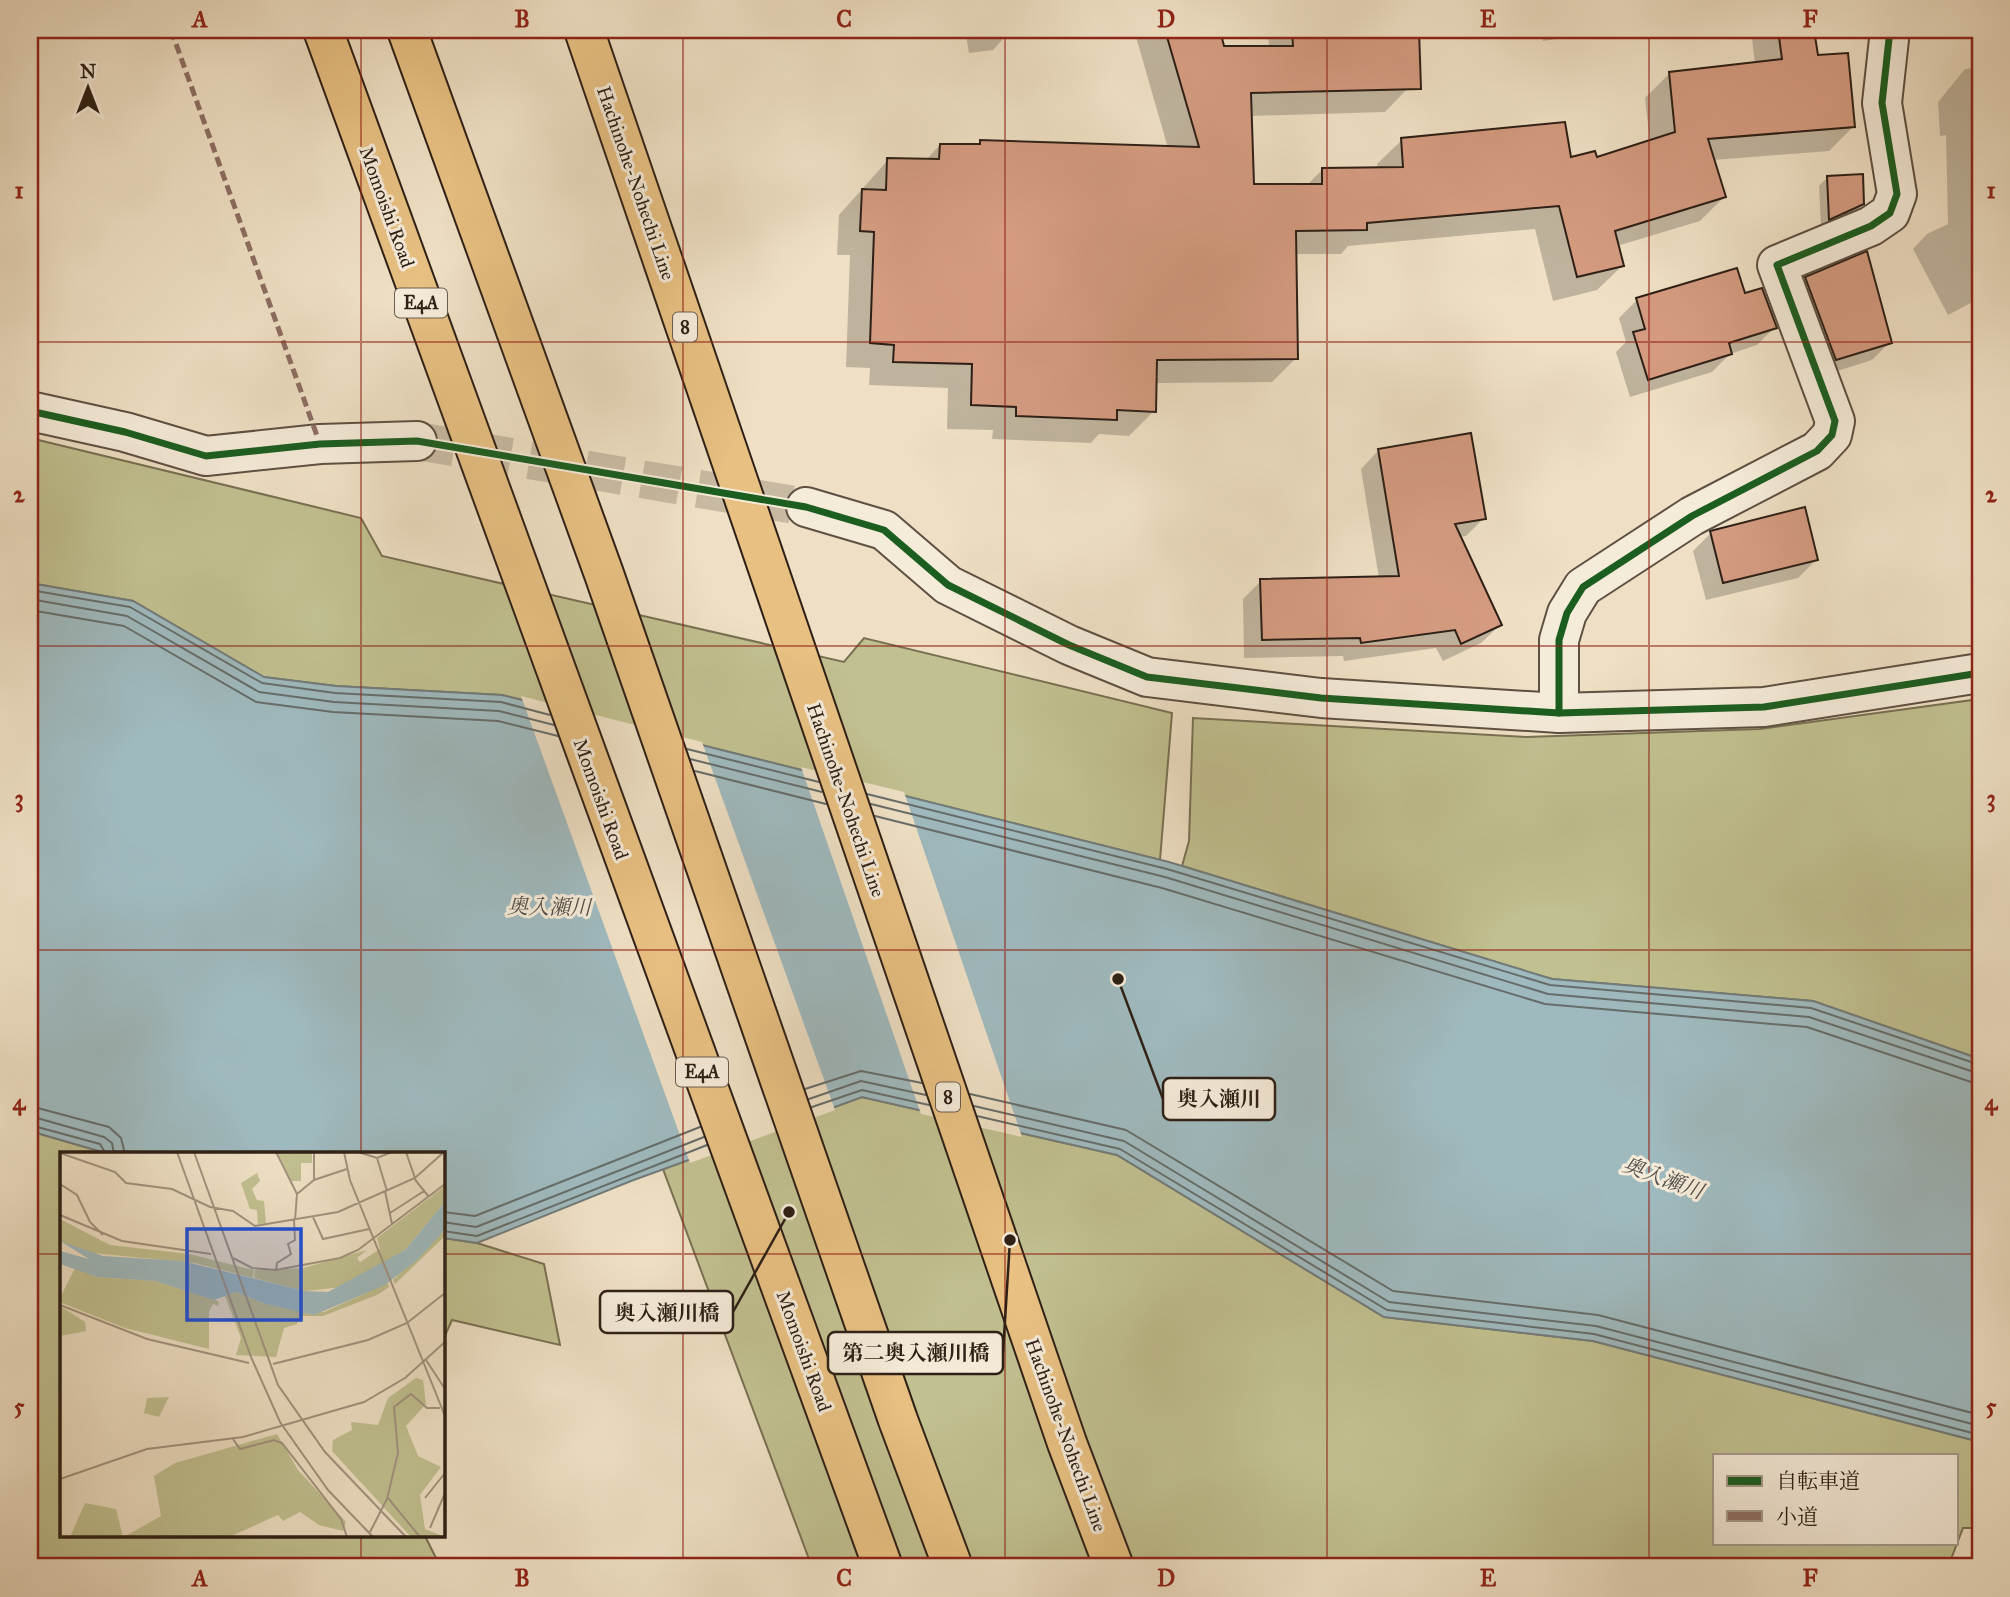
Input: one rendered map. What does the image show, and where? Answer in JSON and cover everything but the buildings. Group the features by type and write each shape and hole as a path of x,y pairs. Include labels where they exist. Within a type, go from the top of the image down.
{"main road":[{"name":"Momoishi Road","path":"323,30 520,577 883,1567"},
{"path":"407,30 604,574 898,1420 953,1567"},
{"name":"Hachinohe-Nohechi Line","path":"584,30 785,625 1067,1443 1114,1567"}],"street":[{"path":"1559,713 1559,640 1567,613 1583,587 1692,516 1817,451 1832,435 1835,421 1777,265 1871,226 1889,213 1897,194 1882,103 1890,30"},
{"path":"30,411 125,432 206,456 320,444 417,440"},
{"path":"806,508 884,530 948,585 1069,645 1147,677 1321,698 1559,713 1764,707 1980,673"}],"shaded area":[{"path":"30,438 361,518 382,556 844,662 864,638 1172,713 1160,860 502,695 336,686 263,677 133,601 30,583"},
{"path":"1980,699 1980,1059 1813,1001 1552,979 1182,866 1189,841 1193,718 1526,737 1760,729"},
{"path":"862,1097 1117,1155 1384,1317 1593,1341 1980,1442 1980,1528 1963,1528 1958,1541 1958,1454 1713,1454 1713,1544 1957,1544 1948,1567 812,1567 663,1169"},
{"path":"30,1131 102,1152 60,1152 60,1538 426,1538 438,1567 30,1567"},
{"path":"444,1238 477,1243 544,1264 560,1345 452,1320 444,1338"}],"water":[{"path":"30,583 133,601 264,677 336,686 502,695 1169,862 1552,979 1813,1001 1980,1059 1980,1442 1593,1341 1384,1317 1117,1155 862,1097 631,1181 477,1243 444,1238 444,1152 102,1152 30,1131"}],"pier":[{"path":"521,696 702,742 835,1110 690,1163"},
{"path":"801,767 904,792 1022,1137 921,1114"}],"tunnel":[{"path":"417,441 806,507"}],"marked path":[{"path":"171,30 320,444"}],"cycle path":[{"path":"1559,713 1559,640 1567,613 1583,587 1692,516 1817,451 1832,435 1835,421 1777,265 1871,226 1890,213 1897,194 1882,103 1890,30"},
{"path":"30,411 125,432 206,456 320,444 417,441 806,507 884,530 948,585 1069,645 1147,677 1321,698 1559,713 1764,707 1980,673"}],"place":[{"name":"奥入瀬川","path":"1118,979"},
{"name":"奥入瀬川橋","path":"789,1212"},
{"name":"第二奥入瀬川橋","path":"1010,1240"}]}
